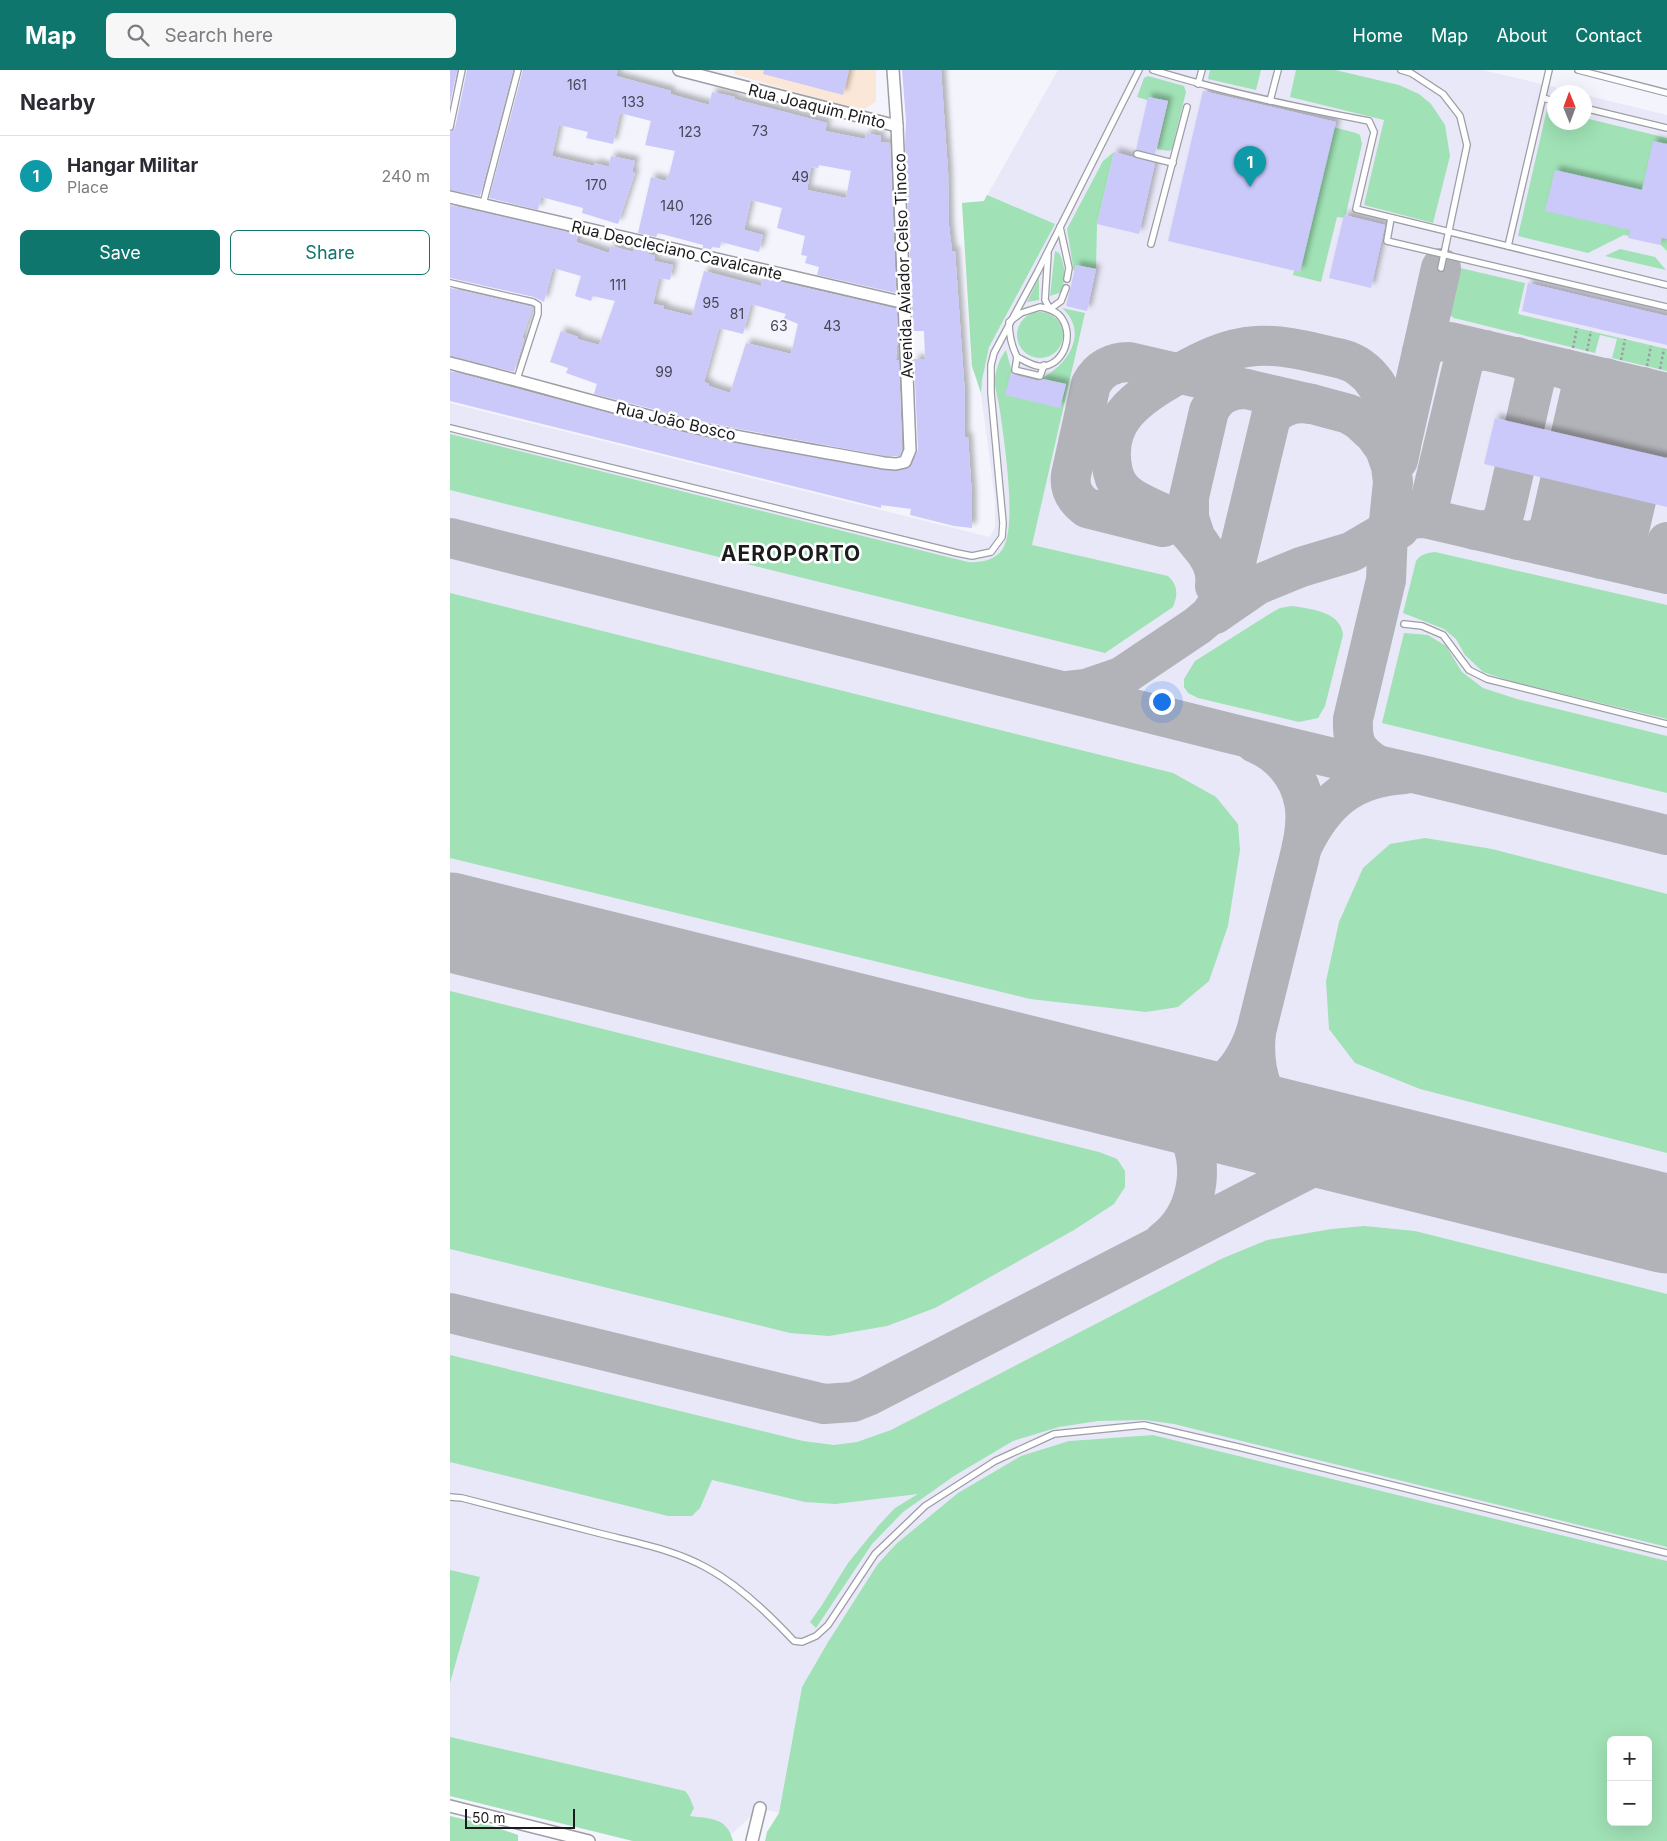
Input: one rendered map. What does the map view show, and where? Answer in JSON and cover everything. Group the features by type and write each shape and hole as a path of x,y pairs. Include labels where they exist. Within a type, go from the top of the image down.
{"street":[{"name":"Rua Joaquim Pinto","path":"679,70 897,126"},
{"name":"Avenida Aviador Celso Tinoco","path":"893,70 905,303 910,450 905,462"},
{"name":"Rua Deocleciano Cavalcante","path":"450,197 905,303"},
{"name":"Rua João Bosco","path":"450,362 637,413 723,434 884,463 896,464 905,462"},
{"path":"450,1806 589,1841"},
{"path":"752,1841 760,1808"}],"lane":[{"path":"450,127 462,70"},
{"path":"483,204 518,70"},
{"path":"450,428 957,553 972,556 990,552 1002,537 1003,523 991,393 991,365 994,353 1049,250 1139,70"},
{"path":"1153,70 1198,84 1270,102 1369,121 1374,132 1356,209 1667,285"},
{"path":"1198,84 1202,70"},
{"path":"1270,102 1278,70"},
{"path":"1400,70 1411,73 1443,94 1460,116 1467,145 1441,268"},
{"path":"1508,246 1548,70"},
{"path":"1578,70 1667,93"},
{"path":"1543,98 1547,99"},
{"path":"1150,244 1187,107"},
{"path":"1592,110 1667,128"},
{"path":"1137,154 1172,163"},
{"path":"1391,218 1386,241 1667,307"},
{"path":"1060,227 1069,268 1067,279"},
{"path":"1049,250 1045,300 1050,310"},
{"path":"450,284 533,302 538,305 538,314 517,379"},
{"path":"1050,310 1061,301 1066,288"},
{"path":"1009,322 1021,313 1040,306 1057,314 1064,321 1068,332 1067,345 1057,359 1040,366 1017,357"},
{"path":"1009,322 1010,339 1017,357 1015,370 1040,376 1044,365"},
{"path":"1404,624 1422,626 1443,635 1469,670 1486,679 1667,724"},
{"path":"450,1497 462,1498 628,1540 688,1559 709,1569 739,1590 794,1641 802,1642 816,1636 828,1625 874,1554 925,1506 995,1461 1054,1434 1144,1425 1667,1553"}],"path":[{"path":"1573,348 1577,328"},
{"path":"1587,351 1591,331"},
{"path":"1621,360 1624,339"},
{"path":"1647,366 1651,346"},
{"path":"1660,369 1664,348"}],"shaded area":[{"path":"735,70 876,70 876,102 861,111 734,74"},
{"path":"1058,70 1483,70 1547,85 1547,130 1592,130 1592,97 1667,115 1667,1561 1153,1435 1069,1441 877,1565 802,1687 779,1813 760,1808 724,1841 633,1841 450,1796 450,403 990,537 995,527 995,500 981,393 972,366 962,203 984,201"}],"green space":[{"path":"1210,70 1261,70 1256,90 1208,79"},
{"path":"1296,70 1335,70 1399,85 1419,94 1431,104 1445,125 1450,156 1433,223 1364,205 1384,120 1290,97"},
{"path":"1148,76 1184,86 1186,92 1172,149 1169,151 1157,149 1168,101 1149,97 1147,100 1137,97 1144,78"},
{"path":"1547,109 1547,130 1592,130 1592,120 1667,138 1667,251 1658,242 1624,235 1588,253 1518,236"},
{"path":"1329,126 1360,135 1362,144 1345,218 1337,217 1321,282 1293,275"},
{"path":"1114,152 1097,224 1096,269 1076,265 1074,272 1067,229 1103,161"},
{"path":"987,195 1055,224 989,347 981,393 972,366 962,203 984,201"},
{"path":"1620,249 1655,257 1666,270 1605,256"},
{"path":"1055,251 1059,253 1063,263 1064,282 1062,292 1050,296"},
{"path":"1456,267 1525,283 1518,314 1667,349 1667,371 1612,358 1617,339 1600,335 1595,353 1454,318 1447,313 1447,308"},
{"path":"1039,278 1039,300 1027,302"},
{"path":"1062,308 1085,313 1032,545 1168,576 1174,583 1176,590 1173,607 1105,653 450,490 450,434 968,562 987,560 1002,550 1007,539 1009,523 1007,462 995,385 997,369 1006,350 1012,372 1006,395 1060,407 1066,384 1040,379 1059,366 1072,348 1074,328 1070,318"},
{"path":"1040,312 1053,316 1059,322 1063,335 1059,348 1053,354 1040,358 1027,354 1021,348 1017,335 1021,322 1027,316"},
{"path":"1435,552 1667,605 1667,719 1510,681 1483,672 1465,655 1456,639 1444,629 1403,613 1416,561 1424,554"},
{"path":"450,593 1173,773 1216,797 1238,824 1240,850 1228,926 1209,981 1178,1007 1146,1012 1030,999 450,858"},
{"path":"1292,606 1316,610 1331,616 1341,627 1343,635 1325,706 1318,718 1299,722 1198,698 1188,693 1184,687 1184,679 1195,661 1271,613 1280,608"},
{"path":"1404,633 1428,635 1446,646 1462,672 1483,688 1517,699 1667,736 1667,793 1382,723"},
{"path":"1425,838 1492,849 1667,894 1667,1153 1420,1089 1355,1063 1329,1029 1326,981 1339,922 1363,868 1390,844"},
{"path":"450,991 1099,1152 1117,1159 1125,1171 1125,1187 1114,1204 1074,1230 935,1308 887,1326 829,1336 790,1333 450,1249"},
{"path":"1364,1226 1415,1231 1667,1294 1667,1547 1174,1424 1145,1420 1098,1421 1059,1427 1013,1441 954,1476 903,1512 872,1544 816,1628 810,1622 848,1563 895,1508 918,1494 835,1504 805,1502 712,1480 700,1508 692,1516 668,1516 450,1462 450,1355 803,1441 834,1445 857,1442 891,1430 1221,1259 1267,1240 1332,1229"},
{"path":"1153,1435 1667,1561 1667,1841 765,1841 767,1832 779,1813 802,1687 877,1565 896,1544 958,1493 1021,1456 1069,1441"},
{"path":"450,1570 480,1577 450,1683"},
{"path":"450,1737 685,1791 694,1808 690,1816 711,1819 722,1823 727,1827 733,1841 633,1841 450,1796"},
{"path":"450,1816 492,1826 518,1835 518,1841 450,1841"}],"building":[{"path":"450,70 457,70 450,104"},
{"path":"467,70 513,70 480,196 450,190 450,132 455,128"},
{"path":"523,70 618,70 616,76 671,91 670,94 709,105 712,92 735,97 734,99 827,123 825,131 865,139 866,133 881,136 880,142 890,143 896,293 817,275 819,267 805,263 807,256 801,255 805,236 777,228 782,208 751,200 744,230 763,235 759,252 721,242 720,248 712,247 711,250 703,248 703,245 658,233 656,237 638,233 651,177 666,181 675,151 645,145 651,121 620,113 613,144 586,138 588,132 559,125 552,156 594,166 594,163 609,167 611,156 635,161 632,172 635,173 618,224 582,213 583,208 541,197 538,210 489,198","holes":["819,165 851,171 846,198 807,190 811,167 818,168"]},
{"path":"764,70 849,70 843,95 763,74"},
{"path":"902,70 941,70 948,172 949,226 952,251 955,251 965,396 965,437 968,437 972,497 972,528 954,526 910,515 911,509 881,505 881,508 450,401 450,371 712,439 883,470 897,471 909,468 918,450 914,359 925,359 924,331 913,331 905,145 906,121"},
{"path":"1203,91 1336,122 1300,272 1168,241"},
{"path":"1148,97 1168,101 1155,154 1136,150"},
{"path":"1653,141 1667,144 1667,239 1662,238 1660,245 1628,238 1630,230 1545,211 1555,170 1642,190"},
{"path":"1114,152 1155,163 1139,234 1097,224"},
{"path":"450,205 564,231 578,236 576,242 609,253 611,246 633,252 634,248 649,251 648,254 655,256 654,261 673,265 670,280 659,278 653,304 664,306 664,309 692,316 704,271 761,286 763,278 897,309 896,360 899,360 902,449 900,456 885,456 739,429 691,419 594,394 597,384 566,373 568,368 550,362 561,331 578,337 577,339 599,345 615,301 593,296 591,301 575,296 581,276 553,268 544,302 534,297 450,278","holes":["751,304 786,314 784,318 798,324 791,354 746,343 730,393 709,386 709,384 704,382 719,328 743,334"]},
{"path":"1344,215 1385,225 1371,288 1329,278"},
{"path":"1076,265 1096,269 1087,311 1066,306"},
{"path":"1528,283 1667,316 1667,345 1522,311"},
{"path":"450,288 533,307 522,338 524,339 514,372 450,356"},
{"path":"1011,372 1014,375 1039,381 1043,379 1066,384 1060,408 1005,395"},
{"path":"1495,418 1667,458 1667,507 1484,464"}],"taxiway":[{"path":"1401,445 1441,268"},
{"path":"1422,352 1434,343 1441,341 1450,342 1667,393"},
{"path":"1215,586 1214,569 1210,559 1190,533 1175,520 1128,495 1116,481 1111,454 1112,439 1117,425 1125,413 1148,393 1204,360 1224,352 1245,347 1289,348 1342,359 1361,368 1376,383 1381,392 1399,433 1401,447 1398,460"},
{"path":"1215,614 1257,585 1301,567 1351,552 1426,508 1430,502 1463,364 1472,354 1485,350"},
{"path":"1475,530 1490,529 1498,525 1505,511 1535,380 1530,366 1517,357"},
{"path":"1163,527 1087,508 1076,498 1072,490 1071,475 1091,384 1102,370 1117,363 1129,362 1311,404"},
{"path":"1518,540 1528,541 1537,539 1545,534 1550,525 1581,390 1580,383 1576,377 1566,369"},
{"path":"1560,549 1570,549 1578,546 1584,541 1589,532 1619,401 1616,388 1606,378"},
{"path":"1601,559 1616,556 1622,550 1628,535 1657,411 1657,403 1654,396 1643,387"},
{"path":"1200,544 1196,539 1189,518 1189,497 1209,411 1212,405 1224,394 1235,390 1247,389"},
{"path":"1067,691 1086,689 1121,677 1209,616 1231,583 1271,417 1280,409 1292,404 1312,404 1349,414 1359,420 1375,435 1385,449 1391,466 1393,482 1386,580 1353,719 1353,734 1357,746 1364,756 1377,765"},
{"path":"1399,529 1410,520 1425,518 1667,574"},
{"path":"450,538 1233,734 1333,758 1426,776 1667,835"},
{"path":"1640,568 1651,567 1655,564 1661,558 1667,542"},
{"path":"1131,1091 1159,1097 1176,1098 1205,1093 1228,1079 1237,1069 1251,1046 1256,1032 1304,836 1305,813 1301,792 1293,774 1280,759 1255,743"},
{"path":"1302,847 1320,817 1330,804 1342,794 1370,780 1405,774"},
{"path":"1256,1032 1255,1046 1258,1074 1268,1100 1276,1111 1298,1129 1368,1149"},
{"path":"1137,1094 1158,1104 1182,1124 1192,1144 1196,1159 1197,1174 1191,1204 1175,1231 1164,1241"},
{"path":"450,1313 824,1404 853,1402 1326,1160 1357,1152 1377,1152"}],"runway":[{"path":"450,922 1667,1224"}],"place":[{"name":"Hangar Militar","path":"1250,187"}],"district":[{"name":"AEROPORTO","path":"791,553"}]}
